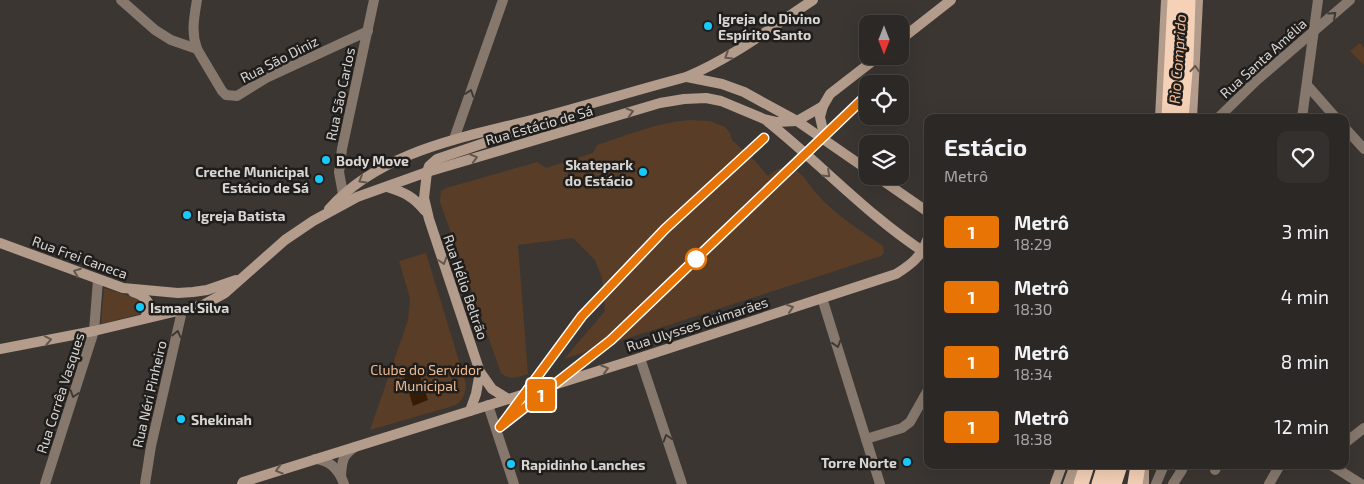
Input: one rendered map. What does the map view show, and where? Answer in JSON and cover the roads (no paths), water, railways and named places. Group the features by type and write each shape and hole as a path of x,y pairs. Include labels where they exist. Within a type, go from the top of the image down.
{"highway":[{"path":"1169,114 1176,0"},
{"path":"1182,114 1188,0"},
{"path":"1081,484 1085,469"},
{"path":"1097,469 1098,484"},
{"path":"1098,484 1104,469"},
{"path":"1114,484 1119,469"},
{"path":"1135,484 1137,469"}],"main road":[{"name":"Rua Estácio de Sá","path":"326,213 343,194 358,182 388,166 454,139 540,118 686,76 724,59 813,0"},
{"path":"909,33 952,0"},
{"path":"1160,114 1166,0"},
{"path":"1192,114 1198,0"},
{"path":"825,139 820,117 823,106 830,94 867,65"},
{"path":"686,76 733,87 797,121 859,164"},
{"name":"Rua Estácio de Sá","path":"0,349 94,331 182,311 215,300 286,240 326,213 357,198 427,172 684,98 706,98 721,101 764,119"},
{"path":"764,119 783,123 797,121 823,106"},
{"path":"427,172 429,166 436,159 502,137 540,118"},
{"path":"764,119 803,150 853,198 898,235 924,251"},
{"name":"Rua Hélio Beltrão","path":"427,172 424,190 428,214 480,372 492,389 508,399"},
{"path":"889,185 924,210"},
{"path":"387,187 409,194 418,201 428,214"},
{"name":"Rua Frei Caneca","path":"0,243 123,288 178,293 193,292 207,290 240,279"},
{"name":"Rua Ulysses Guimarães","path":"240,483 640,358 896,274 924,253"},
{"path":"123,288 141,294 146,299 150,305 145,318"},
{"path":"470,411 476,394 480,372"},
{"path":"1055,484 1061,469"},
{"path":"1068,484 1073,469"},
{"path":"1122,484 1124,469"},
{"path":"1144,469 1144,484"}],"street":[{"path":"121,0 155,30 172,40 197,49"},
{"path":"197,0 192,28 197,49"},
{"name":"Rua São Carlos","path":"343,194 340,172 342,149 374,0"},
{"path":"454,139 503,0"},
{"path":"1303,114 1318,0"},
{"name":"Rua Santa Amélia","path":"1222,114 1257,80 1350,0"},
{"name":"Rua São Diniz","path":"197,49 222,91 226,95 237,96 266,78 368,31"},
{"path":"1296,47 1304,47 1311,51"},
{"path":"1307,85 1332,114"},
{"path":"1349,132 1364,149"},
{"name":"Rua Corrêa Vasques","path":"45,484 94,331 98,280"},
{"path":"822,298 880,484"},
{"name":"Rua Néri Pinheiro","path":"145,484 151,446 182,311"},
{"path":"640,358 682,484"},
{"path":"866,439 902,428 910,422 924,397"},
{"path":"488,405 514,484"},
{"path":"1349,440 1364,428"},
{"path":"342,480 342,464 346,454 355,446"},
{"path":"315,459 327,462 342,480"},
{"path":"1157,480 1171,484 1181,469"},
{"path":"1269,484 1278,469"},
{"path":"1337,469 1361,484"}],"metro line":[{"name":"1","path":"764,138 665,229 582,316 500,427 611,340 859,102"}],"place":[{"name":"Igreja do Divino Espírito Santo","path":"708,26"},
{"name":"Body Move","path":"326,160"},
{"name":"Skatepark do Estácio","path":"643,172"},
{"name":"Creche Municipal Estácio de Sá","path":"319,179"},
{"name":"Igreja Batista","path":"187,215"},
{"name":"Ismael Silva","path":"140,307"},
{"name":"Shekinah","path":"181,419"},
{"name":"Torre Norte","path":"907,462"},
{"name":"Rapidinho Lanches","path":"511,464"}],"water label":[{"name":"Rio Comprido","path":"1177,59"}],"park label":[{"name":"Clube do Servidor Municipal","path":"426,378"}]}
